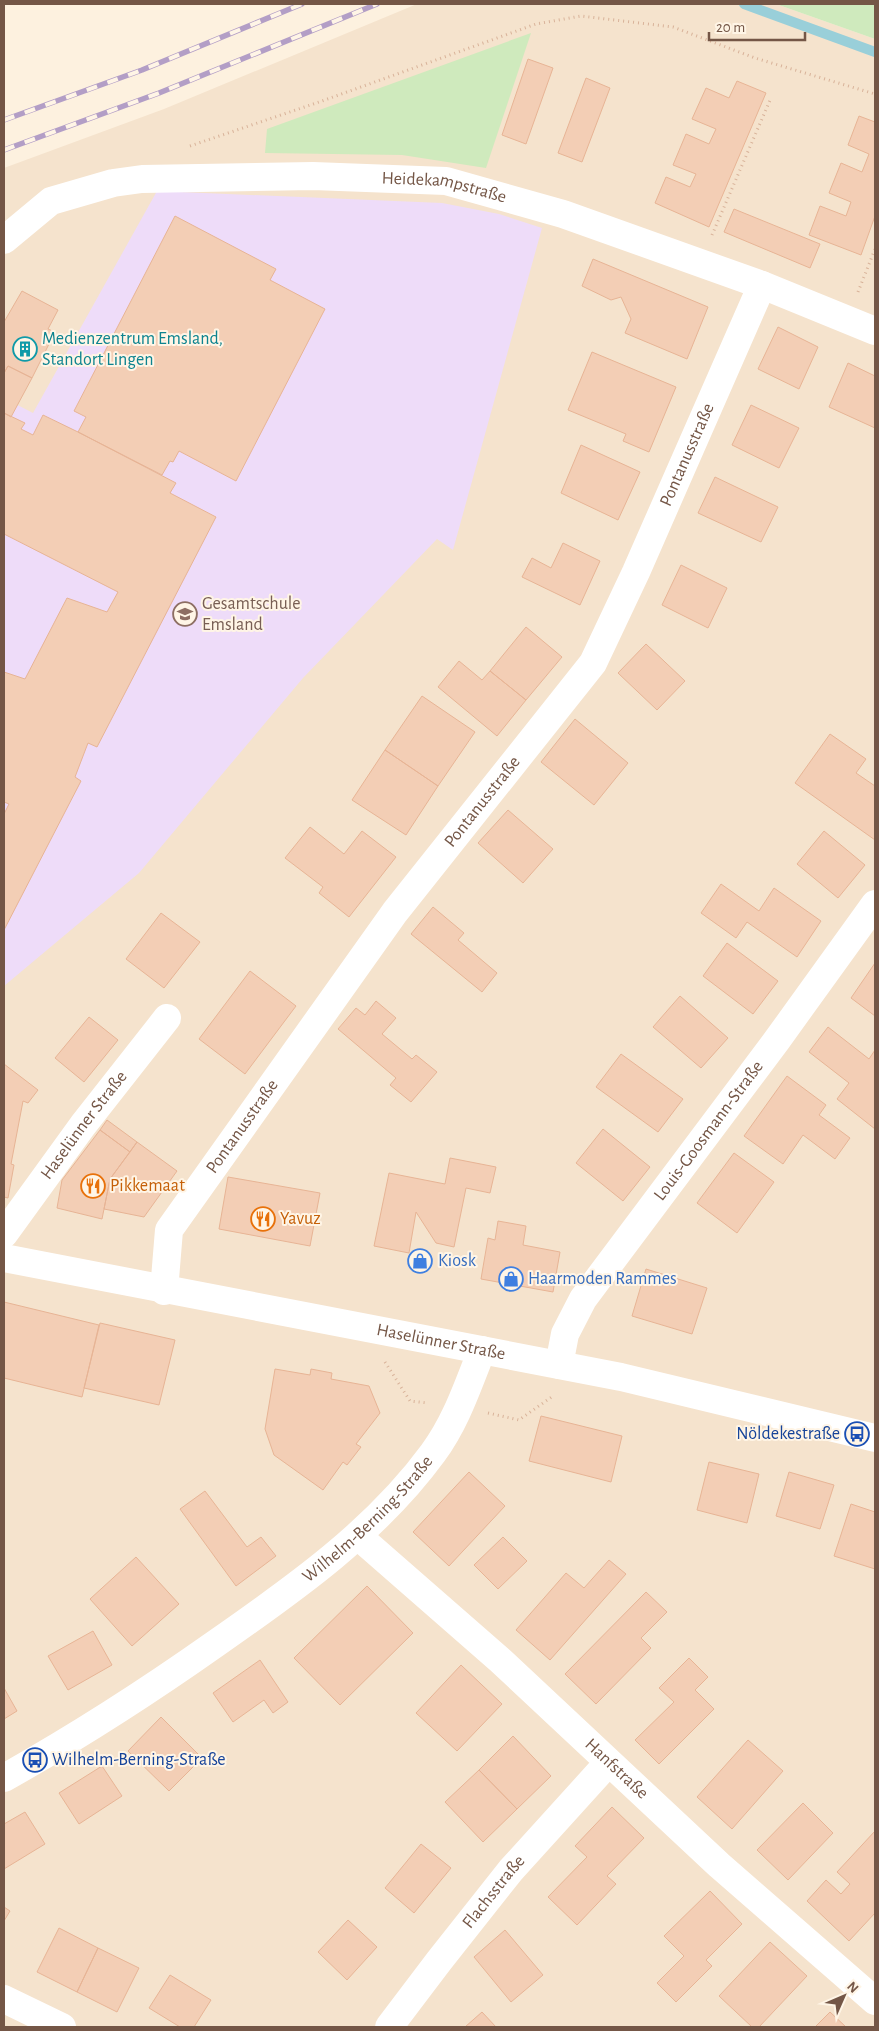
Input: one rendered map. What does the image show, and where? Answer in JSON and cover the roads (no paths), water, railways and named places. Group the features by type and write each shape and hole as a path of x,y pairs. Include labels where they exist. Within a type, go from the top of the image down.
{"street":[{"name":"Heidekampstraße","path":"4,240 50,201 114,184 142,179 332,177 446,181 563,214 762,285 875,331"},
{"name":"Pontanusstraße","path":"164,1291 169,1230 395,912 593,663 636,572 762,285"},
{"name":"Louis-Goosmann-Straße","path":"559,1365 565,1334 583,1299 777,1040 875,904"},
{"name":"Haselünner Straße","path":"4,1234 83,1125 167,1018"},
{"name":"Haselünner Straße","path":"4,1258 164,1291 559,1365 641,1382 875,1438"},
{"name":"Wilhelm-Berning-Straße","path":"4,1778 167,1678 276,1602 358,1536 387,1507 434,1452 459,1407 482,1350"},
{"name":"Hanfstraße","path":"358,1536 501,1661 719,1865 875,2000"},
{"name":"Flachsstraße","path":"390,2027 511,1870 608,1762"},
{"path":"4,1999 62,2027"}],"waterway":[{"path":"744,4 875,52"}],"railway":[{"path":"4,120 142,70 302,4"},
{"path":"4,150 159,93 377,4"}],"place":[{"name":"Medienzentrum Emsland, Standort Lingen","path":"25,349"},
{"name":"Gesamtschule Emsland","path":"185,614"},
{"name":"Pikkemaat","path":"93,1186"},
{"name":"Yavuz","path":"263,1219"},
{"name":"Kiosk","path":"420,1261"},
{"name":"Haarmoden Rammes","path":"511,1279"},
{"name":"Nöldekestraße","path":"857,1434"},
{"name":"Wilhelm-Berning-Straße","path":"35,1760"}]}
